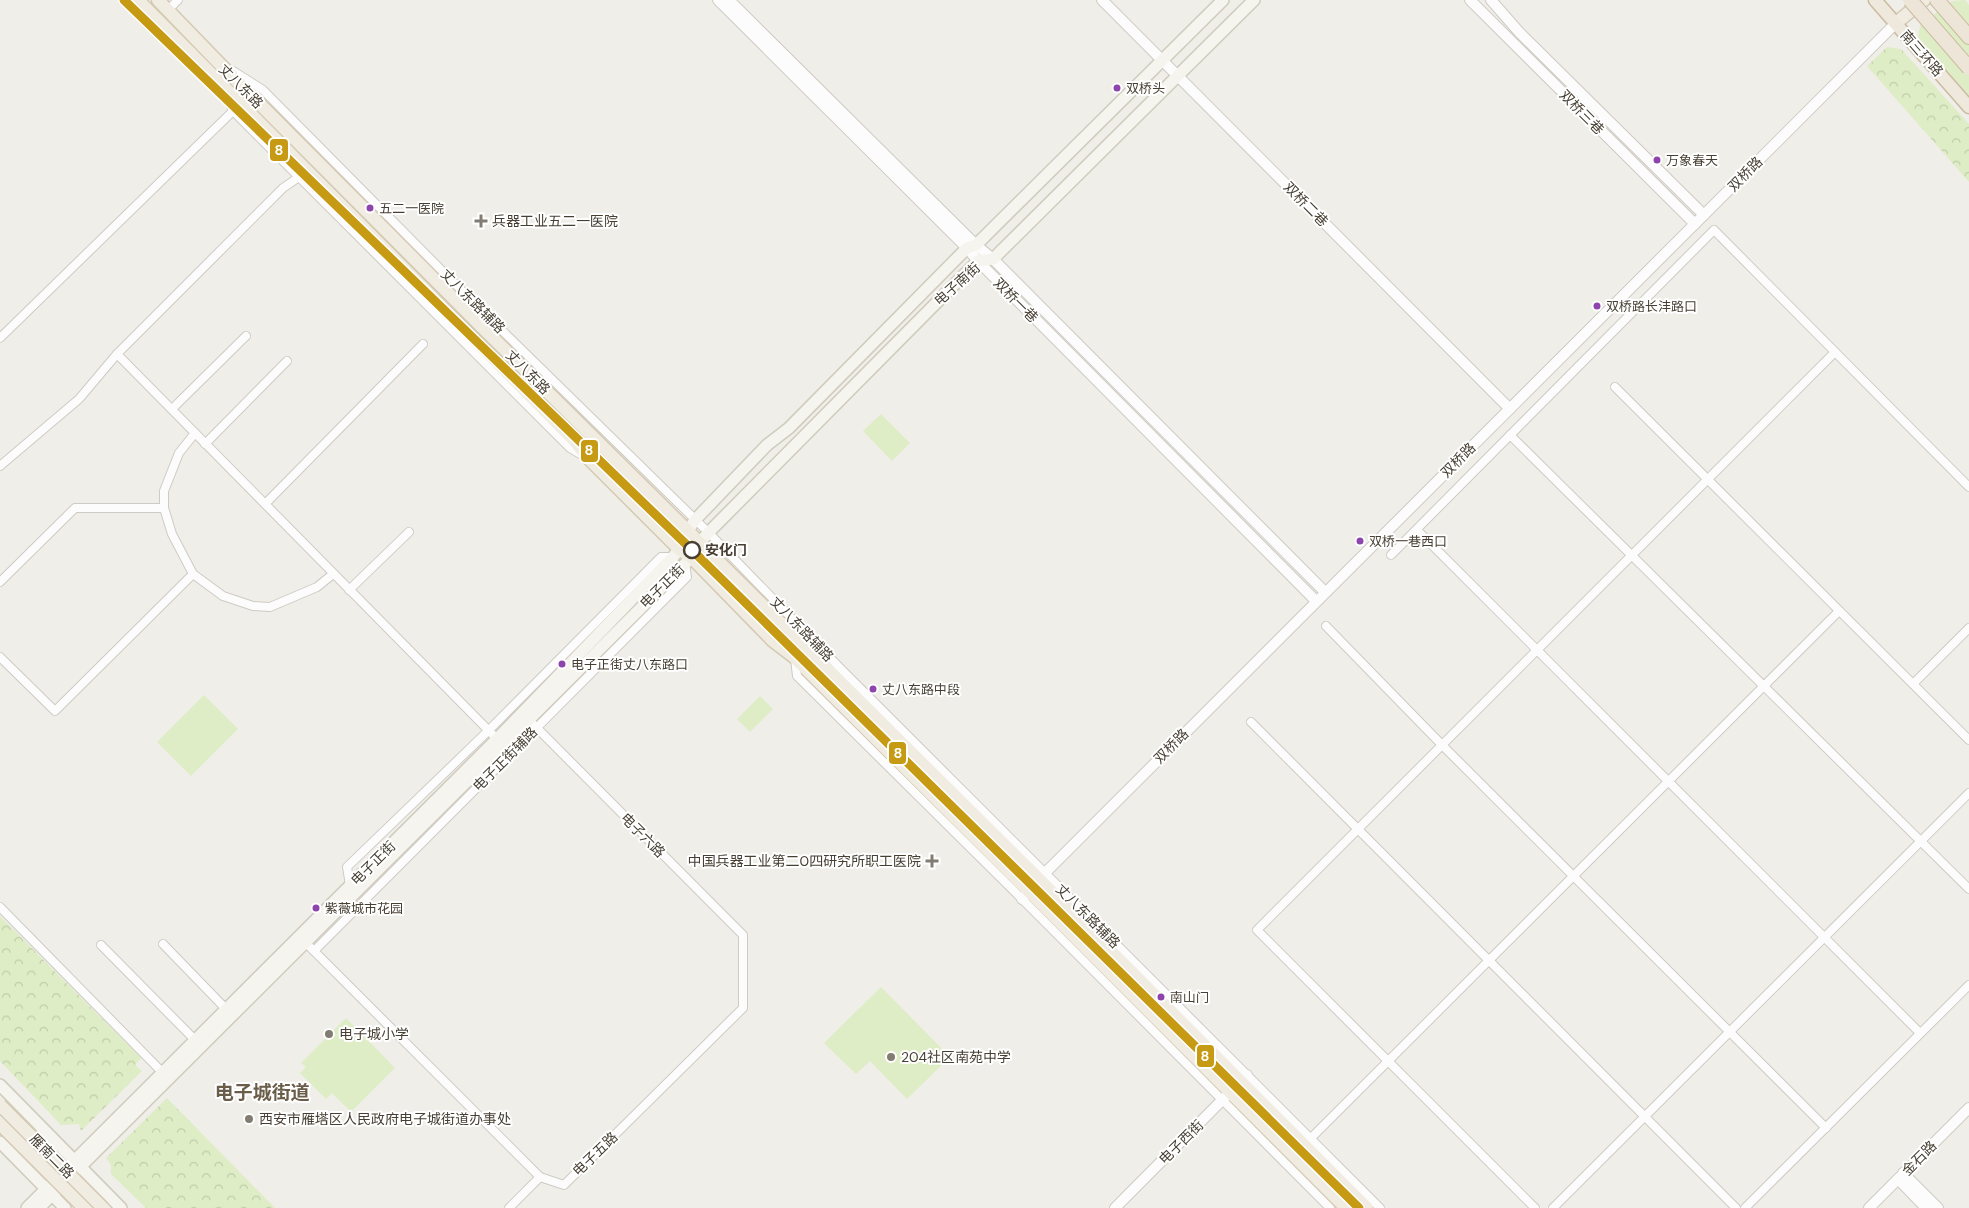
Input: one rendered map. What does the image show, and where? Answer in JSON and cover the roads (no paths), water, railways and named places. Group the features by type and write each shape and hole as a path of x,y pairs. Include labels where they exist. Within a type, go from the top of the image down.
{"highway":[{"name":"南三环路","path":"1875,0 1969,107"},
{"path":"1910,0 1969,68"},
{"path":"1937,0 1969,37"}],"main road":[{"name":"丈八东路","path":"138,0 225,90 574,439 589,459 677,554 688,561 772,641 794,657 844,714 1226,1097 1346,1208"},
{"name":"丈八东路","path":"158,0 217,61 400,236 687,530 704,538 1307,1142 1367,1208"},
{"name":"电子南街","path":"687,530 767,445 789,428 1223,0"},
{"name":"电子南街","path":"688,561 704,538 978,262 993,259 1254,0"},
{"path":"1896,24 1924,0"},
{"name":"电子正街","path":"27,1208 49,1192 306,943 500,742 677,554 687,530"},
{"name":"电子正街","path":"77,1164 226,1009 306,943 350,886 500,742 533,724 688,561"},
{"path":"0,1085 121,1208"},
{"name":"雁南二路","path":"0,1105 103,1208"},
{"name":"雁南二路","path":"0,1124 84,1208"},
{"path":"0,1142 66,1208"},
{"name":"电子正街","path":"39,1208 49,1192"}],"street":[{"path":"168,10 178,0"},
{"name":"双桥一巷","path":"718,0 972,247 993,259 1325,592"},
{"name":"双桥一巷","path":"730,0 972,247 978,262 1316,601"},
{"name":"双桥二巷","path":"1102,0 1510,409"},
{"name":"双桥三巷","path":"1470,0 1695,224"},
{"name":"双桥三巷","path":"1491,0 1520,32 1704,215"},
{"name":"双桥路","path":"1026,895 1316,601 1896,24"},
{"path":"225,90 234,111 570,448 589,459"},
{"path":"0,338 234,111"},
{"path":"0,466 79,399 117,354 284,188 299,176"},
{"path":"1391,555 1714,230 1969,487"},
{"name":"丈八东路辅路","path":"400,236 695,520 704,538"},
{"path":"172,410 246,336"},
{"path":"264,504 423,344"},
{"path":"1535,1208 1257,930 1835,352"},
{"path":"117,354 500,742"},
{"path":"206,444 287,361"},
{"path":"1615,387 1969,740"},
{"path":"195,433 179,453 164,491 164,508 172,534 192,574 223,596 253,606 270,607 317,587 333,574"},
{"path":"1510,435 1969,889"},
{"path":"0,582 75,508 164,508"},
{"path":"1417,530 1920,1033"},
{"path":"348,590 409,532"},
{"path":"350,886 347,867 488,730 661,557 677,554"},
{"path":"0,657 55,711 192,574"},
{"path":"1380,1208 1307,1142 1763,685 1840,611"},
{"path":"1326,626 1443,746 1826,1128"},
{"path":"1912,684 1969,628"},
{"path":"1251,722 1736,1208"},
{"name":"电子正街辅路","path":"306,943 533,724"},
{"name":"电子六路","path":"533,724 743,935 743,987"},
{"path":"1553,1208 1969,792"},
{"path":"0,907 163,1073"},
{"name":"电子五路","path":"306,943 540,1177 564,1185 743,1008 743,987"},
{"path":"163,944 226,1009"},
{"path":"101,945 196,1040"},
{"path":"1745,1208 1969,984"},
{"name":"电子西街","path":"1115,1208 1244,1079"},
{"path":"1226,1097 1330,1208"},
{"name":"金石路","path":"1869,1208 1969,1108"},
{"path":"1900,1176 1926,1208"},
{"path":"1900,1176 1938,1208"},
{"path":"508,1208 540,1177"}],"place":[{"name":"双桥头","path":"1117,88"},
{"name":"万象春天","path":"1657,160"},
{"name":"五二一医院","path":"370,208"},
{"name":"兵器工业五二一医院","path":"481,221"},
{"name":"双桥路长沣路口","path":"1597,306"},
{"name":"双桥一巷西口","path":"1360,541"},
{"name":"安化门","path":"692,550"},
{"name":"电子正街丈八东路口","path":"562,664"},
{"name":"丈八东路中段","path":"873,689"},
{"name":"中国兵器工业第二0四研究所职工医院","path":"932,861"},
{"name":"紫薇城市花园","path":"316,908"},
{"name":"南山门","path":"1161,997"},
{"name":"电子城小学","path":"329,1034"},
{"name":"204社区南苑中学","path":"891,1057"},
{"name":"西安市雁塔区人民政府电子城街道办事处","path":"249,1119"}],"district":[{"name":"电子城街道","path":"262,1092"}]}
